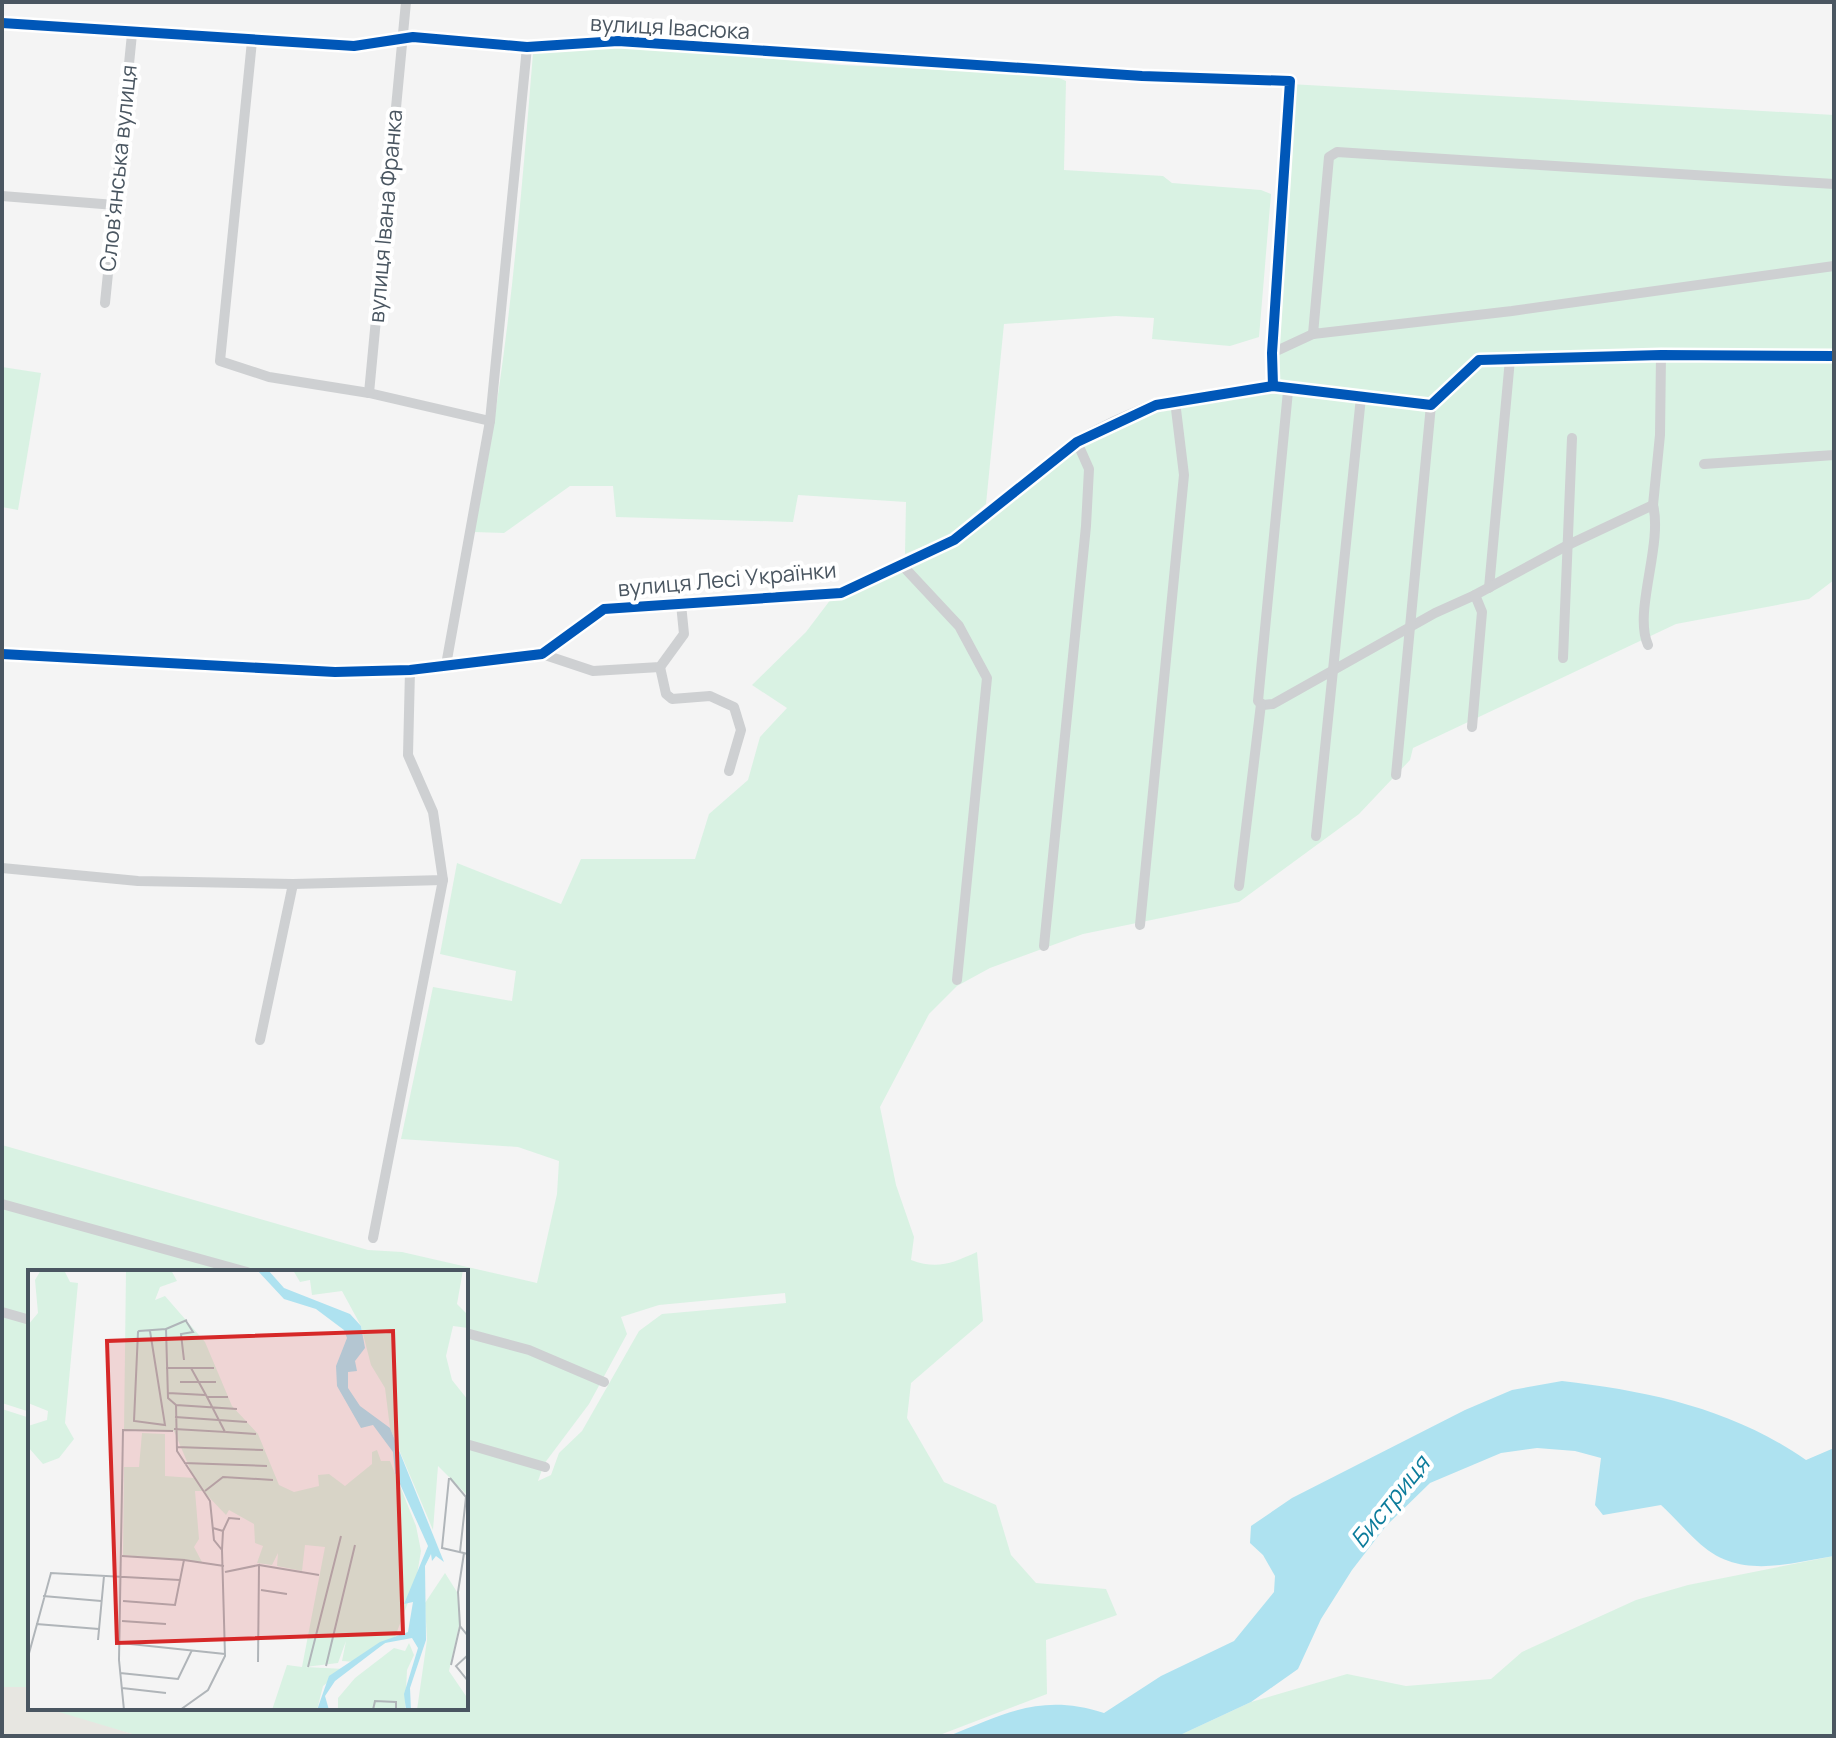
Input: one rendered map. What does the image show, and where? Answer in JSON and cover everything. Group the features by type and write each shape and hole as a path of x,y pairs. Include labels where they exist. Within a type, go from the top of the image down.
{"street":[{"name":"вулиця Івана Франка","path":"369,393 406,2"},
{"name":"вулиця Івасюка","path":"2,23 37,23 132,34 354,46 401,39 527,47 618,41 1142,76 1290,81 1272,353"},
{"name":"Слов'янська вулиця","path":"105,303 132,34"},
{"path":"252,41 220,361 269,377 369,393 490,421"},
{"path":"446,665 490,421 527,47"},
{"path":"1313,334 1329,157 1337,152 1834,184"},
{"path":"2,196 115,205"},
{"path":"1239,886 1261,704 1257,697 1257,685 1280,388 1272,353 1313,334 1512,311 1834,266"},
{"path":"1648,645 1644,630 1655,536 1653,505 1660,435 1661,355"},
{"path":"1396,775 1431,405 1473,363 1510,359 1661,355 1834,356"},
{"path":"1489,588 1510,359"},
{"path":"1280,388 1431,405"},
{"name":"вулиця Лесі Українки","path":"2,654 335,672 410,670 542,654 604,609 831,595 954,540 1077,442 1156,405 1280,388"},
{"path":"1316,836 1361,397"},
{"path":"1140,925 1184,475 1175,401"},
{"path":"1563,658 1572,438"},
{"path":"1044,946 1086,526 1089,469 1077,442"},
{"path":"1704,464 1834,455"},
{"path":"1261,704 1273,704 1568,545 1653,505"},
{"path":"902,565 959,626 987,678 957,980"},
{"path":"1472,727 1482,612 1475,595"},
{"path":"681,604 684,634 660,667 666,694 672,699 710,696 734,707 741,730 729,771"},
{"path":"542,654 593,671 660,667"},
{"path":"373,1238 443,880 433,812 408,755 405,740 410,670"},
{"path":"2,868 138,881 293,884 443,880"},
{"path":"260,1040 293,884"},
{"path":"2,1204 240,1270"},
{"path":"2,1312 28,1319"},
{"path":"468,1334 529,1350 604,1382"},
{"path":"468,1445 545,1467"}],"green space":[{"path":"616,45 842,65 1052,75 1066,81 1064,170 1163,176 1172,183 1261,190 1271,194 1259,337 1230,346 1152,339 1154,318 1116,316 1004,324 986,504 948,536 905,554 906,502 798,495 793,522 616,517 613,486 570,486 504,533 474,532 504,353 533,53"},
{"path":"1290,84 1834,115 1834,580 1809,599 1676,624 1413,748 1410,760 1359,814 1239,902 1083,934 990,968 957,986 929,1014 880,1107 896,1185 914,1237 911,1260 929,1265 945,1264 977,1252 983,1321 911,1383 907,1418 944,1482 996,1505 1011,1555 1036,1583 1106,1589 1117,1615 1046,1640 1047,1694 937,1736 139,1736 47,1710 468,1710 468,1270 28,1270 28,1411 2,1403 2,1145 368,1250 402,1252 537,1283 557,1194 559,1161 518,1147 401,1139 433,987 512,1001 516,971 440,954 457,863 561,904 581,859 695,859 709,814 748,780 760,737 787,708 752,685 806,632 831,599 943,547 1091,437 1163,405 1278,390 1270,330","holes":["785,1293 786,1303 662,1314 639,1331 582,1431 559,1453 551,1475 538,1481 544,1464 589,1404 627,1334 621,1317 659,1305"]},
{"path":"2,367 41,373 18,510 2,507"},
{"path":"2,1409 28,1417 28,1689 2,1687"},
{"path":"1834,1556 1834,1736 1178,1736 1251,1702 1347,1674 1406,1686 1491,1679 1522,1652 1636,1600 1688,1585"}],"sand":[{"path":"2,1687 26,1687 28,1710 53,1710 139,1736 2,1736"}],"water":[{"name":"Бистриця","path":"1562,1381 1627,1390 1720,1415 1778,1442 1806,1460 1834,1448 1834,1556 1762,1566 1728,1561 1697,1541 1661,1505 1603,1515 1595,1505 1601,1458 1575,1451 1537,1448 1501,1453 1430,1483 1386,1526 1352,1570 1321,1619 1298,1669 1251,1702 1178,1736 949,1736 1007,1713 1043,1705 1082,1707 1104,1713 1161,1676 1234,1641 1274,1592 1275,1576 1263,1555 1250,1543 1251,1526 1292,1498 1465,1410 1512,1390"}],"cycle path":[{"path":"2,23 354,46 413,37 527,47 618,41 1142,76 1290,81 1272,353 1273,386"},
{"path":"2,654 335,672 410,670 542,654 604,609 841,593 954,540 1077,442 1156,405 1273,386 1431,405 1479,360 1661,355 1834,356"}]}
